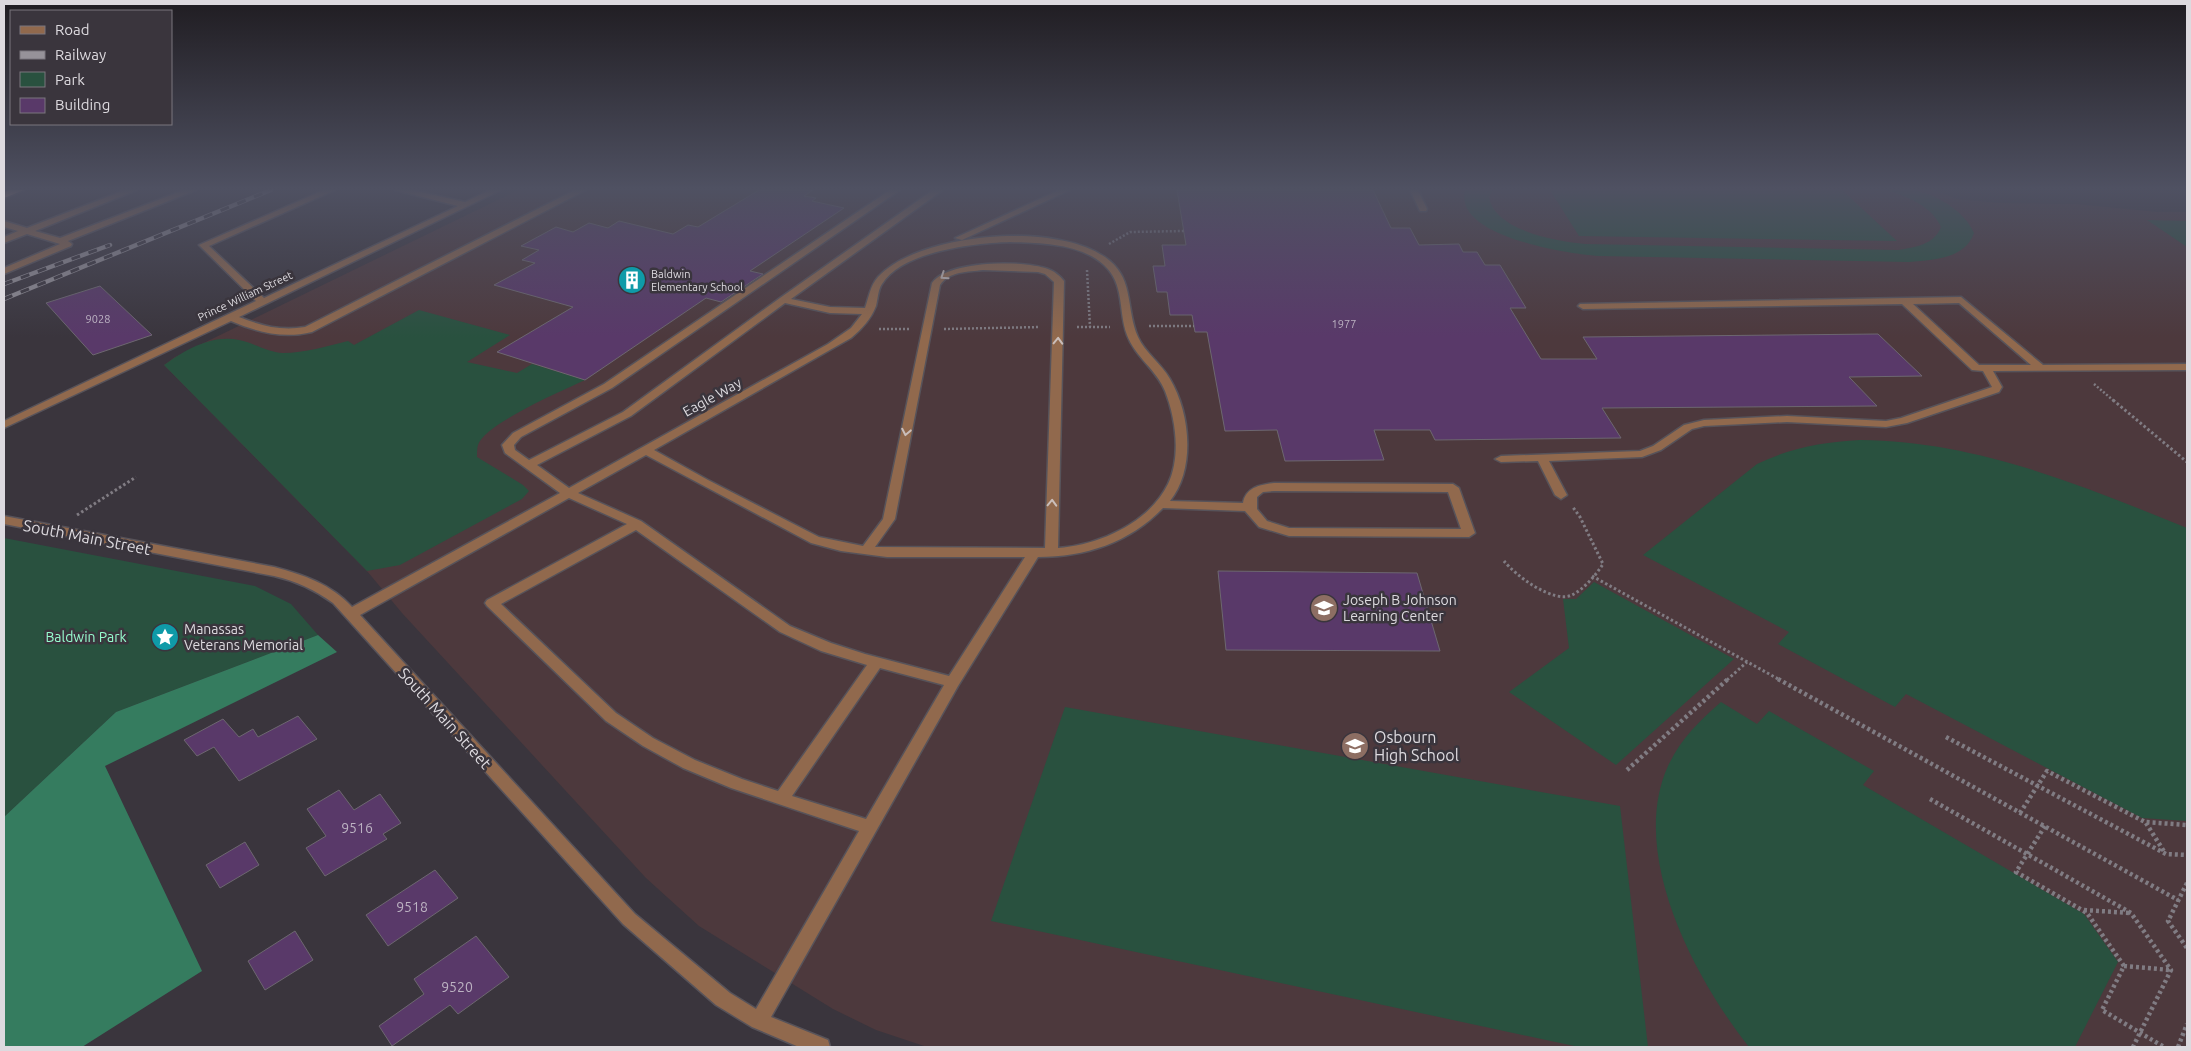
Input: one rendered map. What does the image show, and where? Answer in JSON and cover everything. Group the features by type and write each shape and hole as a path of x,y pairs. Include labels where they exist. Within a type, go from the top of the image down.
{"street":[{"path":"4,271 68,244 55,239"},
{"path":"61,241 66,239"},
{"path":"219,239 203,246 263,302"},
{"name":"Prince William Street","path":"4,425 395,239"},
{"path":"231,317 259,329 286,334 308,330 486,239"},
{"path":"824,239 608,386 516,435 510,440 508,445 509,451 568,493 637,524 785,629 826,647 954,682"},
{"path":"529,465 627,414 869,239"},
{"name":"Eagle Way","path":"351,614 817,355 854,330 869,311 875,288 881,279 894,268 956,239"},
{"path":"647,451 704,483 815,540 866,551 887,553 1069,551 1103,543 1126,532 1168,494 1175,479 1181,456 1181,430 1172,396 1164,378 1136,344 1129,327 1119,276 1110,265 1082,249 1041,241 973,241 929,251"},
{"path":"866,551 889,519 935,285 940,277 968,268 1032,268 1048,272 1059,281 1059,327 1050,552"},
{"path":"783,300 830,310 869,311"},
{"path":"1583,306 1961,300 2039,366"},
{"path":"1904,302 1976,368 2039,366 2187,368"},
{"path":"1501,459 1642,454 1657,448 1688,427 1704,423 1787,419 1878,424 1898,422 1995,390 1997,387 1995,381 1985,368"},
{"path":"1542,458 1561,495"},
{"path":"1274,487 1453,488 1470,533 1289,532 1263,524 1256,518 1249,507 1250,497 1255,491 1274,487"},
{"path":"1159,504 1249,507"},
{"name":"South Main Street","path":"4,520 293,576 327,591 351,614 629,920 723,998 798,1043 821,1047"},
{"path":"637,524 492,603 611,717 648,742 689,764 737,784 870,826"},
{"path":"759,1021 954,682 1034,552"},
{"path":"782,798 878,662"}],"path":[{"path":"854,330 1194,326"},
{"path":"2074,367 2187,462"},
{"path":"87,510 136,477"},
{"path":"1504,561 1510,570 1530,584 1566,596 1574,594 1603,566 1578,514 1561,495"},
{"path":"1592,576 2178,900"},
{"path":"1627,770 1747,662"},
{"path":"1946,737 2166,854 2187,855"},
{"path":"2020,813 2047,771 2145,822 2187,825"},
{"path":"1930,799 2131,913 2170,970"},
{"path":"2145,822 2166,854"},
{"path":"2045,826 2016,872 2088,913 2124,966"},
{"path":"2187,883 2168,921 2187,948"},
{"path":"2083,910 2131,913"},
{"path":"2124,966 2170,970"},
{"path":"2124,966 2102,1010 2164,1047"},
{"path":"2133,1047 2170,970"},
{"path":"2178,1047 2187,1024"}],"shaded area":[{"name":"Osbourn High School","path":"417,239 2187,239 2187,1047 927,1047 876,1030 833,1009 699,926 646,878 402,613 367,571 164,365 175,357"}],"green space":[{"path":"1515,239 1554,239 1585,244 1898,250 1917,246 1932,239 1971,239 1956,253 1938,259 1909,262 1599,256 1541,247"},
{"path":"1773,239 1895,239 1897,241"},
{"path":"2175,239 2187,239 2187,247"},
{"path":"419,310 510,335 467,362 517,373 532,364 585,380 543,399 494,427 483,437 478,445 477,457 523,485 529,491 522,499 400,565 367,571 164,365 190,349 219,339 239,340 283,353 308,351 348,341 354,345"},
{"path":"1860,440 1903,442 1945,448 2027,468 2108,496 2187,528 2187,821 2142,818 1906,694 1895,707 1778,644 1789,632 1643,555 1757,464 1769,458 1807,447 1833,442"},
{"name":"Baldwin Park","path":"4,538 255,586 291,604 318,635 116,712 4,817"},
{"path":"1594,582 1734,659 1616,765 1509,692 1569,648 1563,599 1576,599"},
{"path":"318,635 337,652 105,766 202,971 82,1047 4,1047 4,817 116,712"},
{"path":"1721,702 1757,724 1769,711 1874,771 1863,785 2084,914 2118,962 2075,1047 1749,1047 1728,1019 1708,987 1689,951 1673,914 1662,876 1656,837 1658,801 1668,766 1678,748 1691,731"},
{"path":"1065,707 1620,806 1648,1047 1579,1047 991,921"}],"building":[{"name":"Baldwin Elementary School","path":"534,239 798,239 750,271 763,274 721,302 706,298 585,380 497,352 573,307 494,285 535,263 522,260 539,250 521,246"},
{"path":"1185,239 1416,239 1419,245 1459,244 1463,252 1477,252 1485,265 1500,265 1526,308 1510,308 1541,359 1597,359 1583,337 1878,334 1922,376 1849,377 1877,406 1602,408 1621,438 1435,440 1430,430 1374,430 1384,460 1285,461 1277,430 1225,431 1207,332 1195,332 1192,315 1170,315 1167,292 1157,292 1153,266 1165,266 1162,245 1186,245"},
{"path":"100,286 152,335 93,355 46,303"},
{"path":"1218,571 1417,573 1440,651 1226,650"},
{"path":"298,716 317,739 239,781 214,747 197,756 184,740 223,719 239,737 253,729 258,737"},
{"path":"339,790 354,810 380,794 401,823 383,834 387,839 325,876 306,848 326,836 307,809"},
{"path":"245,842 259,865 220,888 206,865"},
{"path":"435,870 458,898 388,946 366,915"},
{"path":"295,931 313,960 265,990 248,961"},
{"path":"476,936 509,977 458,1014 450,1005 392,1046 379,1026 424,994 414,979"}],"railway":[{"path":"4,299 151,239"},
{"path":"4,284 110,245"}],"place":[{"name":"Baldwin Elementary School","path":"632,280"},
{"name":"Joseph B Johnson Learning Center","path":"1324,608"},
{"name":"Manassas Veterans Memorial","path":"165,637"},
{"name":"Osbourn High School","path":"1355,746"}]}
